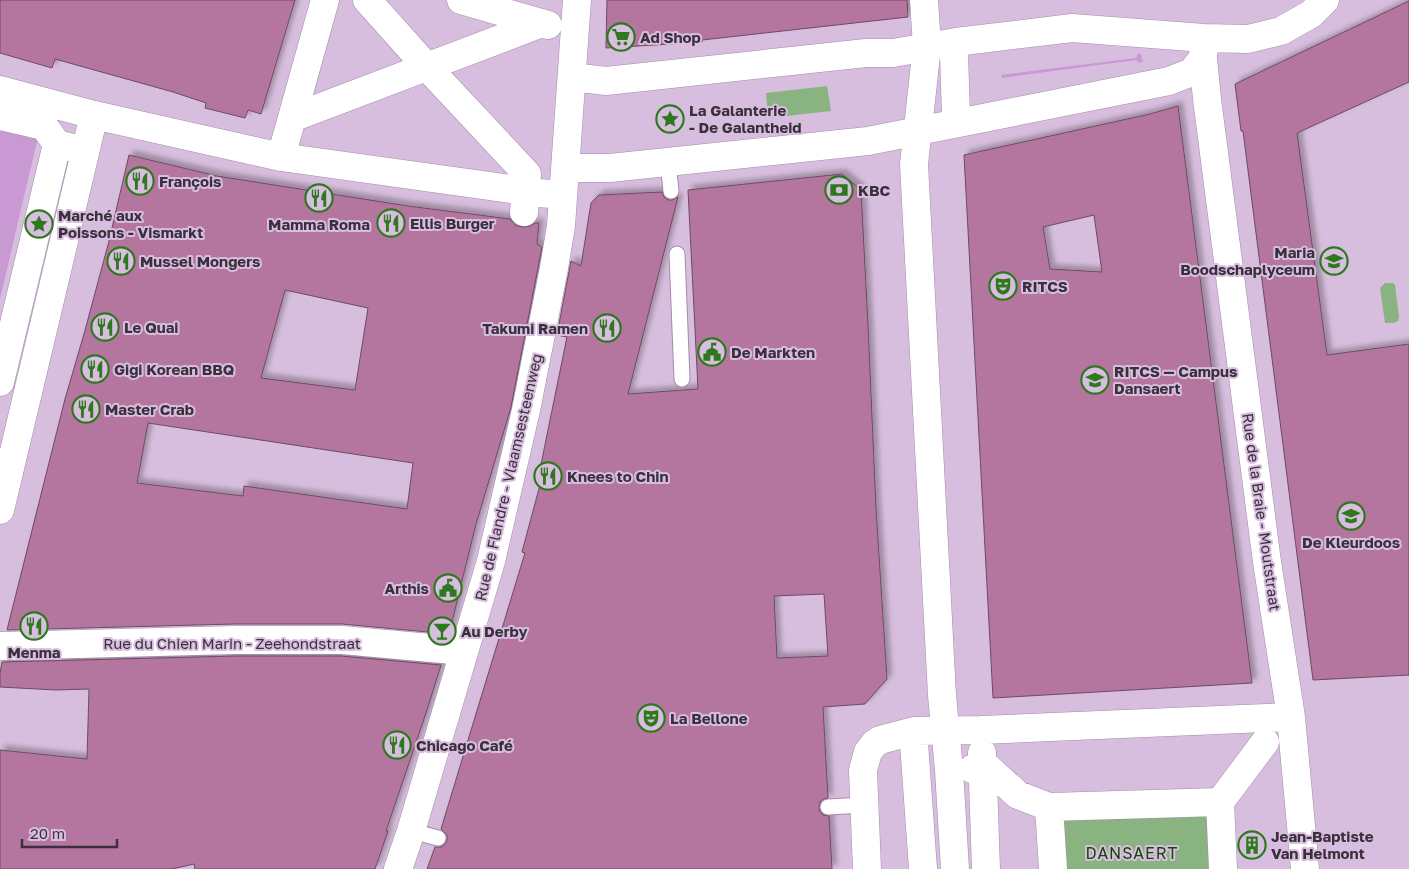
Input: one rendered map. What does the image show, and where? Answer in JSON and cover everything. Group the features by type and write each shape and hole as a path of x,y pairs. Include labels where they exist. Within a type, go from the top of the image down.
{"street":[{"path":"280,157 292,118 300,64 325,0"},
{"path":"367,0 527,174 525,202"},
{"path":"461,0 576,32"},
{"name":"Rue de Flandre - Vlaamsesteenweg","path":"398,869 492,561 526,410 561,226 577,0"},
{"path":"924,0 927,46 914,164 942,696 955,869"},
{"path":"572,76 606,81 866,53 893,52 956,42 1072,28 1204,48 1281,30 1311,14 1325,0"},
{"path":"292,118 542,23"},
{"path":"565,168 610,168 668,162 868,140 918,131 1169,82 1192,72 1204,48"},
{"name":"Rue de la Braie - Moutstraat","path":"1204,48 1207,99 1267,562 1291,717 1305,869"},
{"path":"954,54 956,116"},
{"path":"0,90 94,115 280,157 525,202 563,195"},
{"path":"0,510 94,115"},
{"path":"0,116 44,126 67,146 0,382"},
{"name":"Rue du Chien Marin - Zeehondstraat","path":"0,646 235,640 342,640 464,652"},
{"path":"867,869 863,770 868,752 880,740 914,731 1291,717"},
{"path":"1223,869 1220,802 1265,742"},
{"path":"914,744 924,771 923,869"},
{"path":"986,869 979,762 1018,795 1049,807 1220,802"},
{"path":"1049,807 1053,869"}],"lane":[{"path":"668,162 671,192"},
{"path":"677,254 682,379"},
{"path":"828,807 864,805"},
{"path":"411,831 438,838"}],"green space":[{"path":"827,86 831,111 768,118 766,93"},
{"path":"1385,283 1393,283 1395,285 1399,317 1398,321 1393,323 1385,323 1380,288"},
{"path":"1215,804 1219,869 1065,869 1062,814"}],"shaded area":[{"path":"1138,54 1141,54 1143,62 1139,63 1136,60 1002,78 1001,75 1136,58"},
{"path":"0,128 38,137 0,299"}],"building":[{"path":"0,0 295,0 261,114 248,110 245,118 205,108 206,103 173,92 55,59 52,68 0,53"},
{"path":"607,0 907,0 908,17 702,40 702,42 606,48"},
{"path":"1409,1 1409,82 1297,133 1327,355 1409,344 1409,675 1313,680 1243,131 1241,131 1235,84"},
{"path":"1178,106 1252,683 993,698 964,155 1150,114","holes":["1094,215 1102,272 1050,269 1043,227"]},
{"path":"129,155 217,176 408,206 510,219 515,225 522,227 539,223 537,244 542,247 511,407 476,524 449,634 342,624 235,624 7,630 65,399 108,245","holes":["285,290 368,308 355,390 261,378","148,423 413,463 407,509 244,486 243,496 137,483"]},
{"path":"842,174 861,190 876,509 887,679 865,704 823,707 828,798 820,802 819,808 823,815 829,816 832,869 427,869 435,847 441,847 447,841 447,835 441,829 525,553 522,552 540,485 537,484 567,337 557,335 571,261 581,266 591,203 599,195 662,192 668,200 678,197 628,394 698,389 688,190","holes":["824,594 828,656 777,658 774,596"]},
{"path":"235,656 341,656 441,665 375,869 195,869 194,864 172,869 0,869 0,750 87,759 89,689 56,690 0,687 2,662"}],"place":[{"name":"Ad Shop","path":"621,37"},
{"name":"La Galanterie - De Galantheid","path":"670,119"},
{"name":"François","path":"140,181"},
{"name":"KBC","path":"839,190"},
{"name":"Mamma Roma","path":"319,198"},
{"name":"Ellis Burger","path":"391,223"},
{"name":"Marché aux Poissons - Vismarkt","path":"39,224"},
{"name":"Mussel Mongers","path":"121,261"},
{"name":"Maria Boodschaplyceum","path":"1334,261"},
{"name":"RITCS","path":"1003,286"},
{"name":"Le Quai","path":"105,327"},
{"name":"Takumi Ramen","path":"607,328"},
{"name":"De Markten","path":"712,352"},
{"name":"Gigi Korean BBQ","path":"95,369"},
{"name":"RITCS — Campus Dansaert","path":"1095,380"},
{"name":"Master Crab","path":"86,409"},
{"name":"Knees to Chin","path":"548,476"},
{"name":"De Kleurdoos","path":"1351,516"},
{"name":"Arthis","path":"448,588"},
{"name":"Menma","path":"34,626"},
{"name":"Au Derby","path":"442,631"},
{"name":"La Bellone","path":"651,718"},
{"name":"Chicago Café","path":"397,745"},
{"name":"Jean-Baptiste Van Helmont","path":"1252,845"}],"district":[{"name":"DANSAERT","path":"1132,853"}]}
